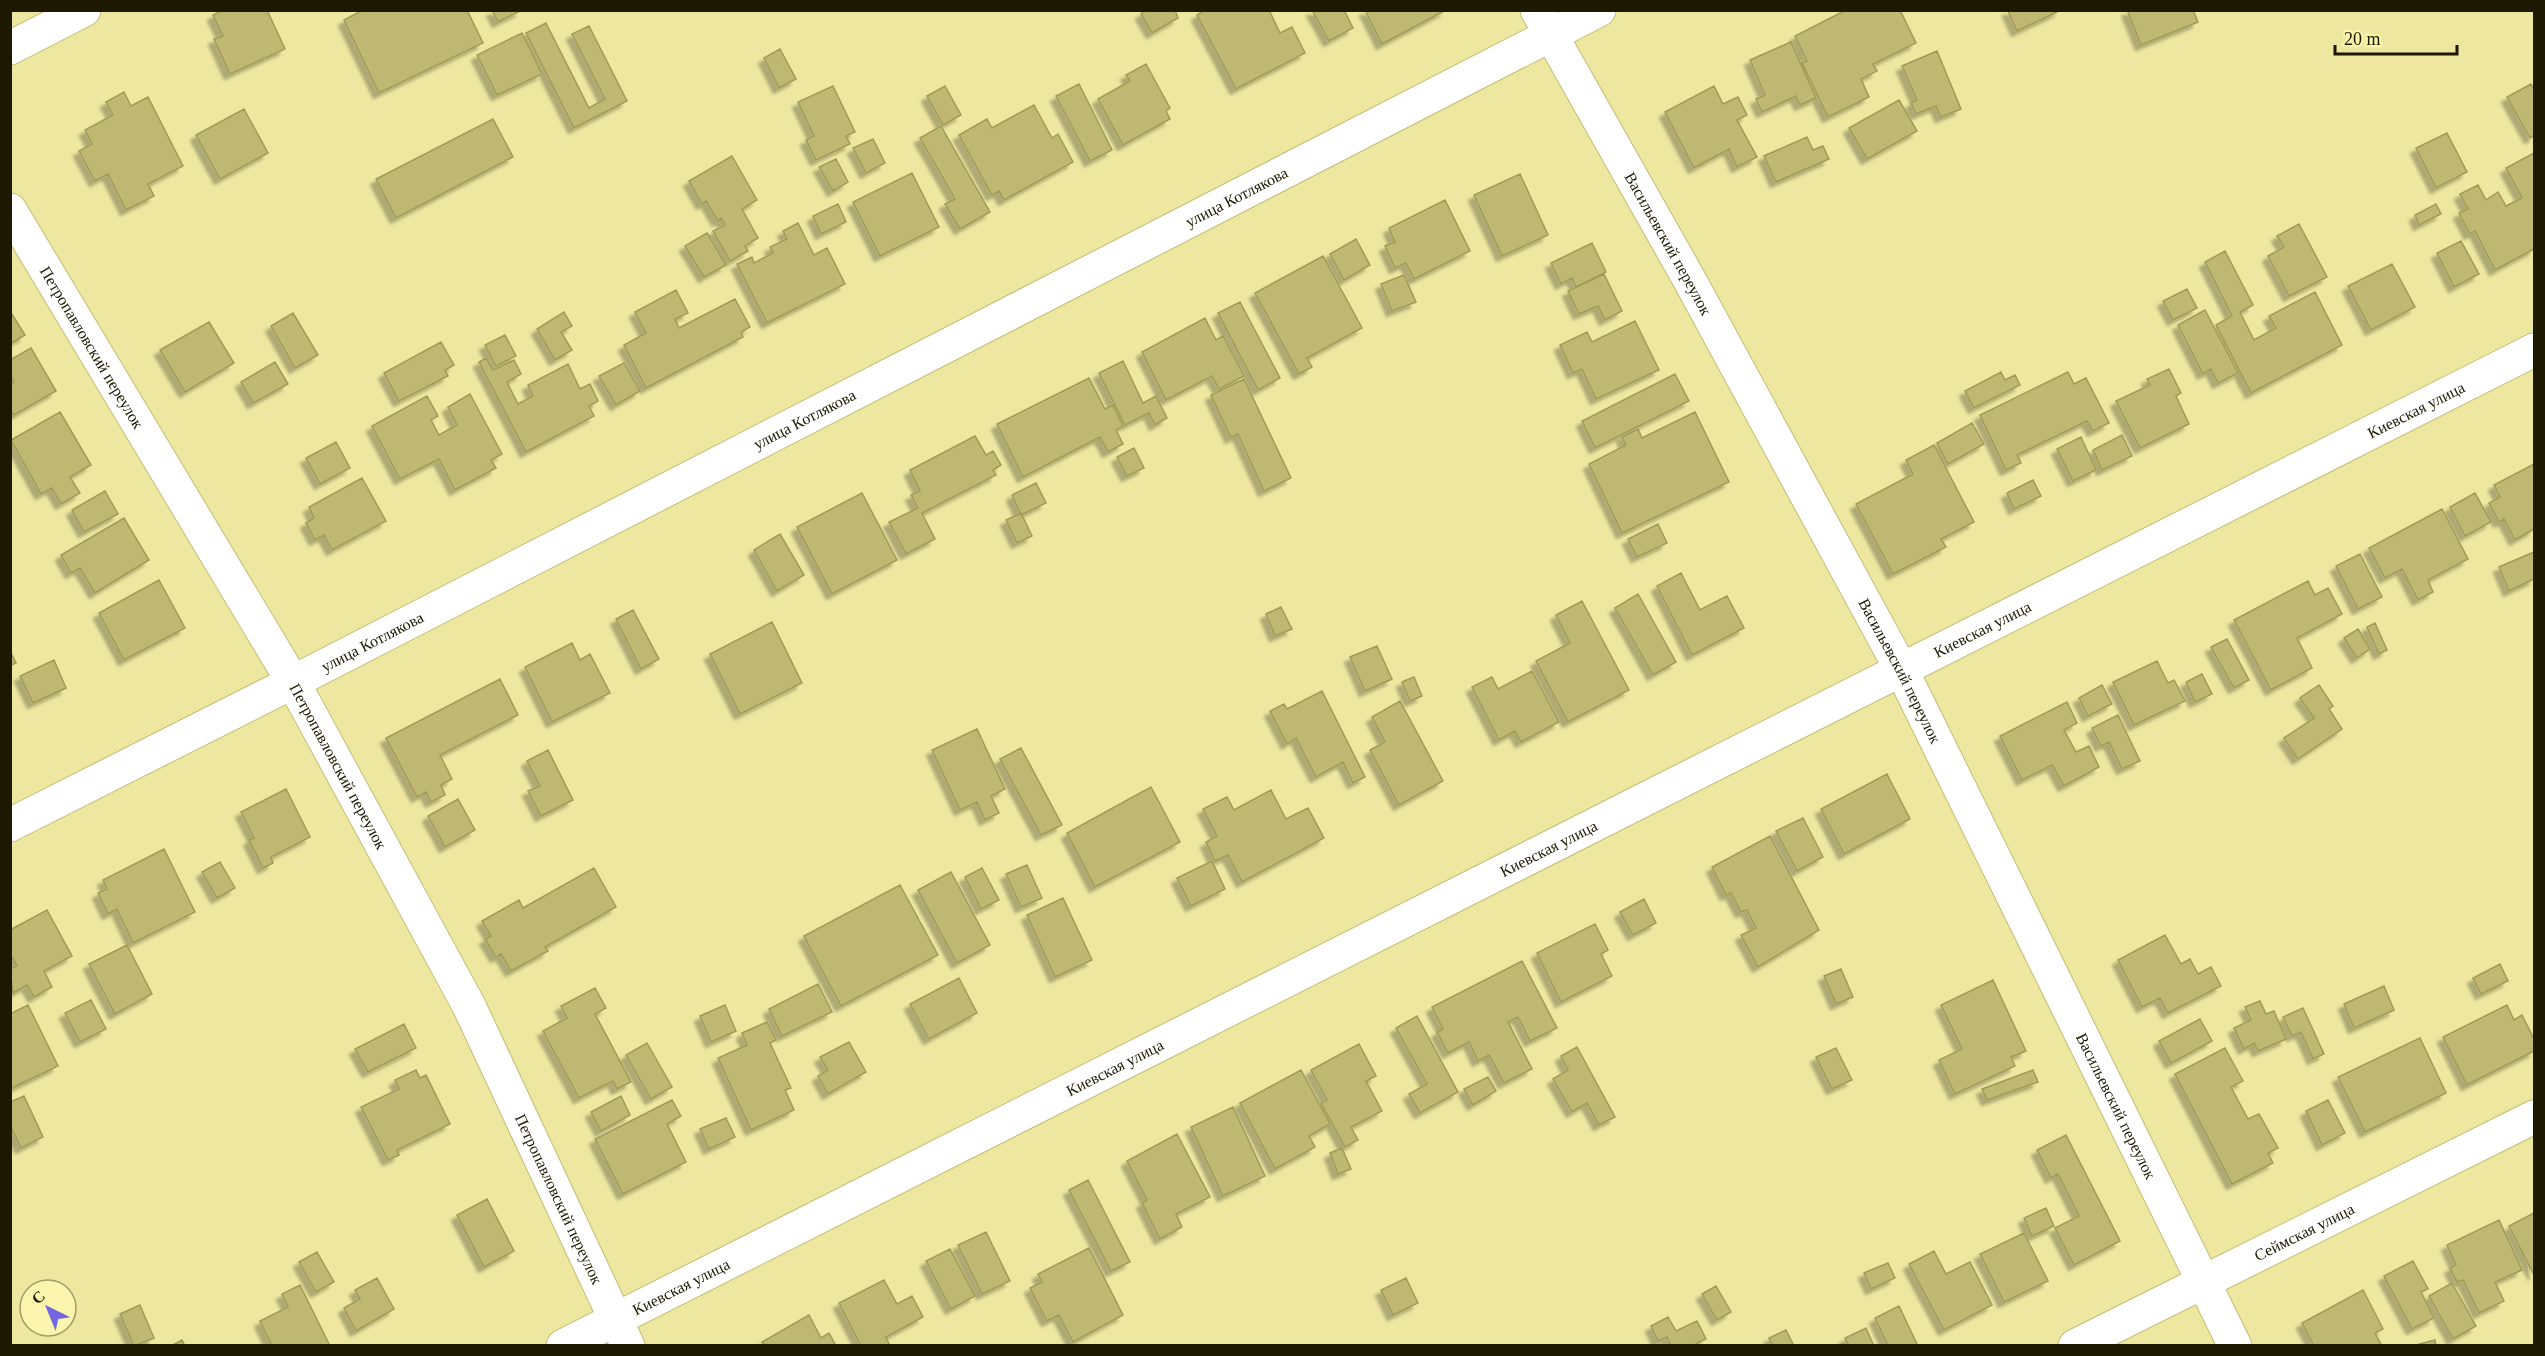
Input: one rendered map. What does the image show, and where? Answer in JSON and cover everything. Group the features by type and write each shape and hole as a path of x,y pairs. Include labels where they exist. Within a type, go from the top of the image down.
{"street":[{"path":"10,48 84,10"},
{"name":"улица Котлякова","path":"10,825 293,682 1544,22 1599,10"},
{"name":"Васильевский переулок","path":"1544,22 1689,279 1900,669 2235,1346"},
{"name":"Петропавловский переулок","path":"10,210 293,682 469,1005 621,1332"},
{"name":"Киевская улица","path":"563,1346 621,1332 1900,669 2535,350"},
{"name":"Сеймская улица","path":"2075,1346 2535,1117"}],"building":[{"path":"223,10 267,10 285,49 230,74 214,39 223,36 213,15"},
{"path":"363,10 467,10 483,43 379,93 344,20"},
{"path":"492,10 522,10 498,22"},
{"path":"1147,10 1175,10 1178,18 1152,33 1141,14"},
{"path":"1205,10 1269,10 1280,33 1292,27 1305,53 1236,89 1197,15"},
{"path":"1312,10 1344,10 1353,28 1329,41"},
{"path":"1365,10 1446,10 1382,44"},
{"path":"1846,10 1900,10 1916,43 1873,64 1877,71 1861,79 1869,97 1828,117 1802,63 1807,61 1795,36"},
{"path":"2008,10 2061,10 2017,31 2008,11"},
{"path":"2127,10 2193,10 2198,22 2141,45"},
{"path":"546,23 589,108 605,99 572,34 589,26 627,101 574,128 526,33"},
{"path":"522,33 542,74 497,95 477,55"},
{"path":"1791,42 1816,98 1800,105 1796,96 1762,112 1756,99 1765,95 1750,60"},
{"path":"780,49 796,79 779,88 764,58"},
{"path":"1937,51 1961,109 1941,117 1936,106 1916,114 1911,103 1917,100 1902,66"},
{"path":"1146,64 1170,108 1166,111 1170,119 1123,145 1098,99 1130,81 1126,75"},
{"path":"1079,84 1112,150 1090,161 1056,96"},
{"path":"2531,84 2534,90 2534,136 2530,138 2507,97"},
{"path":"833,86 855,132 846,136 850,144 816,160 806,140 814,136 798,102"},
{"path":"945,86 961,115 943,125 927,96"},
{"path":"1714,86 1723,104 1738,97 1747,115 1737,120 1757,157 1737,167 1729,149 1694,168 1665,112"},
{"path":"124,92 131,106 148,97 183,166 148,184 154,196 126,210 108,174 95,181 79,151 92,144 85,130 113,115 106,102"},
{"path":"1899,100 1917,131 1867,159 1849,128"},
{"path":"1034,105 1052,138 1058,134 1073,162 1004,200 999,191 992,195 959,135 987,119 992,128"},
{"path":"244,109 268,153 220,179 196,135"},
{"path":"493,119 513,157 396,218 376,179"},
{"path":"941,126 990,212 960,229 945,204 955,199 920,138"},
{"path":"2447,133 2467,172 2436,188 2416,148"},
{"path":"1807,137 1813,150 1823,146 1829,159 1776,182 1764,156"},
{"path":"873,139 885,163 866,173 853,148"},
{"path":"2534,153 2534,249 2495,270 2475,231 2470,234 2459,213 2468,209 2460,194 2478,185 2486,200 2498,192 2506,206 2522,198 2506,168"},
{"path":"732,156 757,200 742,209 758,238 745,246 748,251 730,261 713,231 725,225 721,218 718,221 706,201 702,204 689,181"},
{"path":"836,159 848,182 833,191 819,167"},
{"path":"912,173 939,227 880,256 853,202"},
{"path":"1520,174 1548,235 1502,256 1474,195"},
{"path":"1445,200 1470,251 1414,279 1406,263 1395,268 1385,246 1395,242 1389,228"},
{"path":"838,204 846,222 821,234 813,216"},
{"path":"2436,204 2441,214 2419,225 2415,215"},
{"path":"798,223 814,255 827,248 845,284 767,323 737,264 752,257 754,263 773,253 770,247 787,239 783,231"},
{"path":"2299,224 2327,277 2289,296 2268,256 2284,247 2277,236"},
{"path":"707,233 726,265 704,277 685,246"},
{"path":"1356,239 1370,265 1344,280 1330,254"},
{"path":"2461,241 2479,274 2454,287 2437,253"},
{"path":"1592,243 1606,272 1576,287 1572,278 1561,284 1551,263"},
{"path":"2225,251 2253,305 2240,312 2254,340 2276,328 2269,316 2315,292 2342,345 2251,393 2216,325 2232,316 2205,262"},
{"path":"1323,256 1362,328 1307,358 1312,367 1299,374 1255,293"},
{"path":"2392,264 2415,307 2371,330 2348,286"},
{"path":"1604,274 1622,311 1605,320 1598,306 1579,314 1568,291"},
{"path":"1404,275 1416,302 1392,311 1381,284"},
{"path":"2187,289 2197,308 2173,320 2163,301"},
{"path":"676,290 688,313 675,319 679,328 735,299 750,327 741,332 743,337 646,388 624,345 646,333 635,312"},
{"path":"1240,302 1280,378 1258,390 1218,313"},
{"path":"2205,310 2238,373 2218,383 2211,369 2203,374 2178,325"},
{"path":"10,311 25,335 10,344"},
{"path":"564,312 572,326 561,332 572,350 555,360 537,329"},
{"path":"293,313 318,355 295,368 271,326"},
{"path":"1205,318 1216,340 1223,336 1244,376 1219,389 1212,376 1166,400 1142,352"},
{"path":"1635,321 1659,370 1596,399 1582,369 1573,373 1560,345 1587,332 1592,342"},
{"path":"209,322 234,363 185,392 160,350"},
{"path":"505,335 516,356 496,366 485,345"},
{"path":"441,342 454,365 445,370 448,376 399,401 384,373"},
{"path":"31,348 56,391 14,415 10,408 10,384 14,382 10,375 10,360"},
{"path":"486,358 493,370 514,360 521,374 507,382 518,404 533,396 528,385 568,364 580,389 590,384 598,401 589,406 594,416 526,452 479,362"},
{"path":"1123,361 1143,403 1156,396 1167,418 1155,425 1149,413 1125,425 1099,373"},
{"path":"275,362 288,384 253,403 241,382"},
{"path":"624,363 640,391 616,405 599,376"},
{"path":"2169,369 2181,393 2176,396 2189,424 2140,448 2116,401 2150,385 2147,379"},
{"path":"2001,372 2005,380 2015,375 2020,385 1974,408 1965,391"},
{"path":"2068,372 2074,384 2086,378 2109,423 2093,431 2087,421 2017,455 2021,463 2006,470 1980,415"},
{"path":"1675,374 1689,401 1595,448 1582,421"},
{"path":"1089,378 1105,409 1113,405 1123,426 1116,430 1123,444 1108,452 1100,437 1023,477 997,424"},
{"path":"1244,379 1291,478 1264,491 1238,434 1231,438 1211,395"},
{"path":"470,394 502,454 491,460 496,468 455,490 439,459 400,479 372,426 427,396 438,416 431,420 439,435 457,425 448,407"},
{"path":"60,412 91,465 70,477 80,493 61,504 52,488 41,494 11,440"},
{"path":"1695,412 1729,482 1622,533 1589,464 1626,445 1622,437 1638,429 1642,438"},
{"path":"1972,423 1984,444 1948,464 1937,443"},
{"path":"2122,435 2132,456 2102,470 2093,450"},
{"path":"975,436 986,455 993,451 1001,465 993,470 996,475 922,513 935,539 906,554 889,522 918,508 911,495 920,491 910,470"},
{"path":"2081,437 2096,470 2073,481 2057,449"},
{"path":"336,442 350,468 320,484 306,458"},
{"path":"1934,445 1974,522 1941,539 1946,547 1893,574 1856,504 1913,474 1906,460"},
{"path":"1134,448 1144,468 1127,476 1117,457"},
{"path":"2534,464 2534,529 2515,540 2504,519 2499,522 2489,503 2500,497 2494,485"},
{"path":"362,478 386,521 332,550 324,535 315,540 306,523 314,518 309,507"},
{"path":"2033,480 2041,496 2014,509 2007,493"},
{"path":"1036,483 1046,503 1021,515 1012,495"},
{"path":"105,491 118,514 84,532 72,510"},
{"path":"862,493 897,560 832,594 797,527"},
{"path":"2475,493 2491,522 2465,536 2450,507"},
{"path":"2442,509 2468,559 2428,580 2433,592 2418,600 2402,569 2385,578 2369,548"},
{"path":"1021,513 1032,536 1017,543 1006,520"},
{"path":"124,518 149,560 95,593 80,568 71,573 61,555"},
{"path":"1658,524 1667,543 1637,557 1628,539"},
{"path":"780,534 804,575 777,591 754,550"},
{"path":"2534,552 2534,579 2509,591 2499,567"},
{"path":"2360,554 2382,597 2358,609 2336,566"},
{"path":"1681,573 1700,610 1727,596 1744,628 1692,655 1657,586"},
{"path":"159,580 185,628 124,660 99,613"},
{"path":"2308,581 2315,595 2328,588 2342,614 2297,638 2312,668 2271,690 2234,620"},
{"path":"1638,594 1676,662 1653,675 1615,608"},
{"path":"1582,601 1629,690 1568,722 1536,661 1570,643 1556,615"},
{"path":"1281,607 1292,629 1275,636 1266,614"},
{"path":"633,610 659,659 641,669 616,619"},
{"path":"772,622 802,683 740,714 710,654"},
{"path":"2375,623 2387,650 2379,654 2367,627"},
{"path":"2358,629 2370,649 2357,658 2344,638"},
{"path":"2227,639 2249,680 2234,688 2211,647"},
{"path":"572,643 580,660 590,654 610,693 552,722 525,667"},
{"path":"1377,646 1392,679 1365,691 1350,657"},
{"path":"10,651 16,663 10,666"},
{"path":"54,660 66,688 33,703 20,676"},
{"path":"2157,661 2168,683 2174,680 2185,701 2134,725 2113,682"},
{"path":"1532,671 1559,722 1521,742 1515,731 1499,740 1472,687 1492,677 1498,689"},
{"path":"2202,674 2212,694 2195,702 2186,682"},
{"path":"1414,677 1422,696 1410,701 1402,682"},
{"path":"500,679 518,715 440,755 452,779 441,785 445,795 431,802 426,792 417,797 386,738"},
{"path":"2102,685 2112,704 2088,716 2079,698"},
{"path":"2319,685 2333,706 2329,709 2342,729 2298,759 2284,738 2314,718 2300,698"},
{"path":"1322,691 1365,777 1353,783 1343,762 1316,777 1296,738 1287,744 1270,711 1284,704 1287,709"},
{"path":"1400,701 1443,781 1399,805 1370,750 1385,742 1372,717"},
{"path":"2067,702 2077,723 2064,730 2076,752 2089,746 2099,767 2064,786 2052,765 2022,780 2000,736"},
{"path":"2118,715 2140,761 2122,769 2109,742 2101,746 2092,728"},
{"path":"977,729 1005,789 991,796 999,813 985,820 977,802 960,810 932,750"},
{"path":"1021,748 1062,825 1041,835 1000,759"},
{"path":"548,750 573,800 541,816 528,791 540,786 527,761"},
{"path":"1887,774 1910,819 1844,854 1821,809"},
{"path":"1151,787 1180,842 1095,887 1067,833"},
{"path":"286,789 310,837 271,857 273,863 263,868 249,840 254,838 241,812"},
{"path":"1271,790 1286,819 1308,808 1324,838 1242,882 1228,855 1215,861 1206,842 1217,836 1203,809 1227,797 1234,810"},
{"path":"458,799 475,830 445,847 428,816"},
{"path":"1803,818 1823,857 1797,871 1776,831"},
{"path":"1770,836 1819,930 1758,967 1741,935 1756,928 1747,910 1741,912 1731,893 1726,895 1712,867"},
{"path":"164,849 195,912 133,943 117,909 108,914 98,893 107,889 103,880"},
{"path":"1212,861 1225,889 1191,906 1177,878"},
{"path":"220,862 235,888 217,898 202,872"},
{"path":"1027,865 1042,898 1021,907 1006,874"},
{"path":"594,868 616,907 545,947 548,951 511,971 501,954 496,957 485,939 491,936 482,921 519,900 523,908"},
{"path":"982,868 999,900 981,909 965,877"},
{"path":"951,872 990,945 957,963 918,890"},
{"path":"900,885 938,955 841,1006 804,936"},
{"path":"1063,898 1092,960 1055,977 1027,915"},
{"path":"1644,899 1656,923 1633,935 1620,912"},
{"path":"47,910 72,956 44,971 52,987 34,997 27,985 13,993 10,969 17,966 10,954 10,930"},
{"path":"1595,924 1608,950 1601,954 1612,976 1561,1002 1537,953"},
{"path":"2165,935 2181,964 2190,959 2198,974 2211,967 2221,986 2168,1013 2160,998 2142,1007 2118,960"},
{"path":"127,945 152,994 115,1014 89,964"},
{"path":"1522,961 1557,1028 1530,1041 1518,1017 1508,1022 1532,1069 1504,1083 1489,1055 1478,1061 1469,1042 1448,1053 1437,1032 1443,1029 1432,1007"},
{"path":"2500,964 2508,981 2481,994 2473,978"},
{"path":"1841,969 1853,997 1836,1004 1824,976"},
{"path":"959,978 977,1013 929,1039 910,1004"},
{"path":"1993,980 2026,1051 2011,1057 2015,1066 1955,1094 1939,1060 1962,1049 1941,1005"},
{"path":"818,984 832,1012 782,1036 769,1009"},
{"path":"2384,986 2394,1010 2354,1028 2344,1004"},
{"path":"595,988 606,1008 595,1014 631,1082 617,1089 613,1081 579,1098 543,1031 567,1018 561,1006"},
{"path":"91,1000 106,1029 80,1042 65,1013"},
{"path":"2260,1001 2266,1014 2274,1011 2286,1039 2258,1051 2254,1043 2244,1049 2234,1028 2251,1020 2245,1007"},
{"path":"28,1005 58,1066 10,1089 10,1014"},
{"path":"725,1005 736,1031 711,1042 700,1016"},
{"path":"2507,1005 2514,1020 2522,1015 2534,1039 2534,1051 2467,1085 2443,1037"},
{"path":"2303,1008 2324,1054 2313,1059 2301,1032 2292,1036 2283,1017"},
{"path":"1417,1016 1458,1092 1420,1113 1409,1094 1427,1084 1396,1028"},
{"path":"2200,1019 2212,1041 2171,1063 2159,1041"},
{"path":"767,1022 776,1040 770,1043 791,1088 785,1090 794,1110 751,1130 718,1058 747,1045 742,1033"},
{"path":"404,1024 416,1048 368,1072 355,1049"},
{"path":"2420,1038 2446,1093 2365,1132 2338,1077"},
{"path":"849,1042 866,1072 828,1094 818,1076 828,1070 820,1057"},
{"path":"647,1043 672,1087 651,1099 626,1055"},
{"path":"1359,1044 1376,1076 1366,1081 1382,1111 1351,1127 1358,1140 1345,1147 1321,1103 1327,1100 1311,1070"},
{"path":"1577,1047 1615,1117 1599,1125 1587,1103 1572,1112 1553,1079 1568,1070 1561,1056"},
{"path":"1836,1048 1852,1080 1832,1089 1816,1057"},
{"path":"2225,1048 2243,1081 2231,1087 2248,1119 2259,1114 2278,1148 2268,1153 2273,1163 2232,1184 2175,1074"},
{"path":"416,1070 420,1078 426,1075 450,1124 397,1150 399,1155 388,1160 361,1107 399,1089 395,1080"},
{"path":"1301,1070 1330,1124 1309,1136 1315,1147 1275,1169 1240,1103"},
{"path":"2033,1070 2038,1082 1987,1100 1982,1089"},
{"path":"1488,1077 1496,1091 1473,1105 1464,1089"},
{"path":"24,1096 43,1137 21,1148 10,1125 10,1102"},
{"path":"621,1096 630,1115 601,1131 591,1112"},
{"path":"672,1100 681,1116 667,1124 686,1162 623,1194 595,1139"},
{"path":"2328,1100 2345,1133 2322,1145 2306,1111"},
{"path":"1233,1107 1265,1176 1223,1196 1191,1127"},
{"path":"726,1118 735,1137 709,1149 700,1129"},
{"path":"1177,1134 1210,1197 1176,1214 1182,1227 1160,1239 1142,1203 1147,1200 1127,1161"},
{"path":"2066,1135 2120,1241 2074,1265 2055,1228 2079,1216 2058,1174 2051,1178 2037,1150"},
{"path":"1342,1148 1351,1169 1338,1174 1330,1153"},
{"path":"1088,1180 1130,1262 1111,1271 1069,1190"},
{"path":"487,1199 514,1251 484,1267 457,1215"},
{"path":"2046,1208 2054,1226 2032,1236 2024,1218"},
{"path":"2534,1213 2534,1275 2509,1226"},
{"path":"2499,1220 2522,1270 2495,1282 2504,1301 2479,1313 2463,1280 2457,1282 2450,1268 2456,1265 2447,1245"},
{"path":"986,1232 1010,1281 982,1294 958,1245"},
{"path":"2024,1233 2048,1281 2004,1302 1980,1254"},
{"path":"1089,1248 1123,1315 1073,1342 1059,1315 1047,1321 1030,1288 1042,1282 1038,1274"},
{"path":"950,1249 975,1296 951,1309 926,1261"},
{"path":"1934,1251 1946,1274 1970,1262 1992,1305 1944,1330 1909,1264"},
{"path":"317,1252 334,1282 316,1292 299,1262"},
{"path":"2413,1261 2428,1289 2421,1292 2434,1318 2412,1329 2384,1276"},
{"path":"1888,1263 1895,1278 1871,1289 1864,1273"},
{"path":"377,1278 394,1309 356,1331 344,1308 360,1299 355,1290"},
{"path":"1406,1278 1418,1303 1393,1315 1381,1290"},
{"path":"884,1280 897,1304 912,1296 923,1317 886,1337 890,1346 861,1346 839,1303"},
{"path":"2452,1283 2476,1326 2453,1339 2429,1296"},
{"path":"300,1285 330,1346 272,1346 260,1321 288,1307 282,1294"},
{"path":"1716,1286 1731,1312 1717,1320 1702,1294"},
{"path":"2363,1290 2383,1329 2375,1333 2382,1346 2314,1346 2302,1323"},
{"path":"140,1305 154,1338 134,1346 120,1314"},
{"path":"1899,1306 1917,1344 1914,1346 1888,1346 1875,1318"},
{"path":"809,1315 821,1338 829,1333 836,1346 765,1346 762,1342"},
{"path":"1668,1317 1676,1331 1697,1321 1706,1339 1692,1346 1671,1346 1667,1337 1658,1341 1651,1326"},
{"path":"1866,1328 1874,1346 1849,1346 1845,1338"},
{"path":"1786,1330 1794,1346 1773,1346 1769,1338"},
{"path":"182,1340 185,1346 171,1346"},
{"path":"2435,1340 2436,1346 2412,1346"}]}
